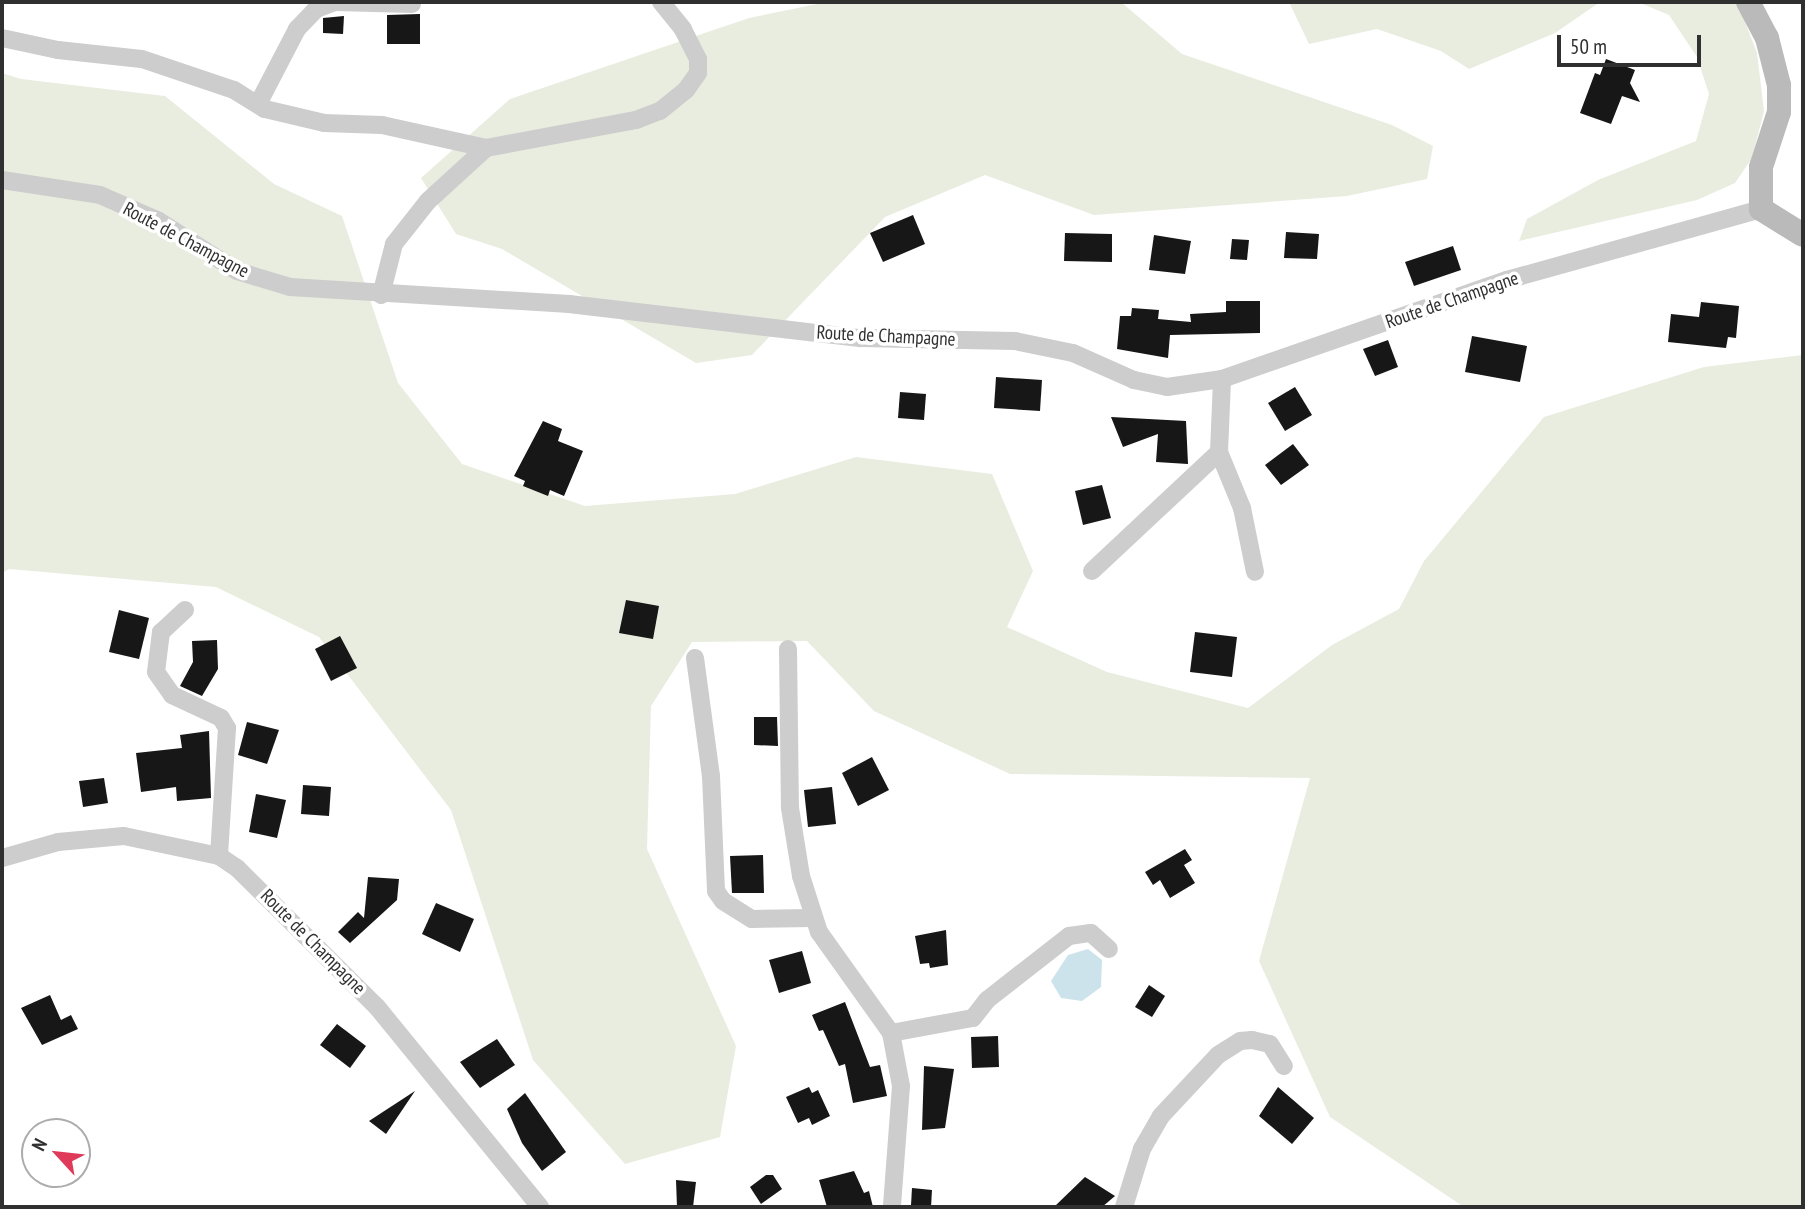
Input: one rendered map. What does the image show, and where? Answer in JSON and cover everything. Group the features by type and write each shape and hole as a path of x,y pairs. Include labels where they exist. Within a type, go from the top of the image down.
{"street":[{"path":"257,104 297,29 316,9 335,2 412,4"},
{"path":"2,38 58,50 142,59 234,90 257,104 324,122 382,125 485,148 636,120 660,111 686,90 698,73 698,59 683,29 661,2"},
{"path":"1748,2 1767,38 1779,85 1779,112 1761,167 1762,209 1787,229 1803,235"},
{"path":"381,295 394,244 428,201 485,148"},
{"name":"Route de Champagne","path":"2,180 100,195 159,221 237,271 290,287 381,295 569,304 860,338 1015,341 1073,353 1134,380 1167,387 1222,379 1507,280 1762,209"},
{"path":"1222,379 1219,452 1242,508 1255,572"},
{"path":"1092,571 1219,452"},
{"path":"185,610 161,632 156,672 172,695 221,718 227,728 219,856"},
{"path":"788,649 790,808 812,918 891,1033 901,1086 892,1207"},
{"path":"695,658 710,763 716,891 723,901 751,919 812,918"},
{"name":"Route de Champagne","path":"2,858 58,842 124,836 219,856 300,926 377,1007 540,1207"},
{"path":"891,1033 973,1018 987,1000 1069,936 1091,933 1109,949"},
{"path":"1124,1207 1142,1149 1161,1116 1218,1055 1240,1041 1252,1040 1270,1045 1284,1066"}],"shaded area":[{"path":"827,2 1121,2 1182,54 1392,125 1433,146 1427,179 1347,196 1094,215 985,175 885,217 752,355 696,363 502,249 456,234 421,178 510,99 749,18"},
{"path":"1289,2 1600,2 1555,33 1469,69 1441,51 1377,29 1309,44"},
{"path":"1638,2 1734,2 1739,6 1757,53 1764,111 1752,158 1735,183 1697,200 1519,241 1527,219 1598,180 1696,141 1709,94 1697,57 1669,15"},
{"path":"2,73 21,79 165,96 274,184 342,216 398,383 462,464 585,506 735,494 856,457 992,474 1033,571 1007,627 1107,672 1248,708 1332,645 1399,609 1424,561 1544,417 1704,367 1803,355 1803,1207 1464,1207 1330,1117 1259,961 1310,778 1010,774 874,711 807,641 692,642 651,706 647,849 736,1046 720,1137 625,1164 533,1060 451,810 319,637 216,587 9,569 2,573"}],"water":[{"path":"1088,949 1102,960 1101,987 1082,1001 1061,998 1051,981 1068,955"}],"building":[{"path":"420,14 420,44 387,44 387,15"},
{"path":"344,16 343,34 323,33 323,18"},
{"path":"1606,59 1635,70 1630,83 1640,102 1622,96 1611,124 1580,113 1595,73 1600,75"},
{"path":"913,215 925,244 883,262 870,233"},
{"path":"1286,232 1319,234 1317,259 1284,258"},
{"path":"1065,233 1112,234 1112,262 1064,261"},
{"path":"1154,235 1191,241 1185,274 1149,270"},
{"path":"1232,239 1249,240 1247,260 1230,259"},
{"path":"1453,246 1461,270 1414,286 1405,262"},
{"path":"1226,301 1260,301 1260,333 1170,335 1168,358 1117,349 1120,316 1131,316 1132,308 1159,310 1158,319 1191,322 1190,314 1226,312"},
{"path":"1701,302 1739,306 1736,338 1728,337 1726,348 1668,342 1671,314 1699,317"},
{"path":"1472,336 1527,346 1520,382 1465,372"},
{"path":"1388,340 1398,367 1375,376 1363,349"},
{"path":"996,377 1042,380 1040,411 994,408"},
{"path":"1295,387 1312,415 1285,431 1268,403"},
{"path":"900,392 926,394 924,420 898,418"},
{"path":"1111,417 1186,421 1188,464 1156,462 1158,434 1123,447"},
{"path":"543,421 562,429 558,441 583,451 564,496 550,490 548,496 523,486 525,481 514,476"},
{"path":"1293,444 1309,465 1281,485 1265,465"},
{"path":"1102,485 1111,518 1083,525 1075,491"},
{"path":"626,600 659,606 653,639 619,633"},
{"path":"119,610 149,618 139,659 109,652"},
{"path":"1195,632 1237,637 1232,677 1190,672"},
{"path":"340,636 357,668 331,681 315,649"},
{"path":"217,640 218,669 202,696 180,686 193,662 192,641"},
{"path":"754,717 777,717 778,746 754,745"},
{"path":"247,722 279,730 267,764 238,755"},
{"path":"209,731 211,798 177,801 176,787 141,792 136,753 182,748 180,735"},
{"path":"872,757 889,790 858,806 842,773"},
{"path":"104,778 108,803 83,807 79,781"},
{"path":"303,785 331,787 329,816 301,814"},
{"path":"832,787 836,824 808,827 804,790"},
{"path":"256,794 286,800 277,838 249,832"},
{"path":"1185,849 1192,860 1184,865 1195,883 1170,898 1160,880 1153,885 1145,872"},
{"path":"763,855 764,893 732,893 730,856"},
{"path":"368,877 399,879 397,900 350,943 338,932 358,912 364,918"},
{"path":"436,903 474,919 460,952 422,934"},
{"path":"946,930 948,965 930,968 929,963 920,964 915,936"},
{"path":"802,951 811,983 779,993 769,960"},
{"path":"1149,985 1165,996 1152,1017 1135,1007"},
{"path":"50,995 61,1020 71,1015 78,1029 42,1045 21,1008"},
{"path":"845,1002 870,1067 880,1065 887,1096 853,1103 845,1064 839,1066 823,1030 819,1031 812,1015"},
{"path":"337,1024 366,1046 350,1068 320,1045"},
{"path":"998,1036 999,1067 972,1068 971,1037"},
{"path":"497,1039 515,1065 480,1088 460,1062"},
{"path":"924,1066 954,1069 945,1128 922,1130"},
{"path":"809,1087 812,1093 818,1090 830,1116 812,1125 809,1118 798,1123 786,1097"},
{"path":"1278,1087 1314,1118 1292,1144 1259,1116"},
{"path":"415,1091 386,1134 369,1121"},
{"path":"525,1093 566,1152 542,1171 522,1143 507,1109"},
{"path":"854,1171 864,1193 869,1191 873,1207 827,1207 819,1180"},
{"path":"766,1175 773,1175 782,1189 761,1204 750,1187"},
{"path":"1085,1177 1115,1196 1102,1207 1054,1207"},
{"path":"676,1180 696,1182 693,1207 677,1207"},
{"path":"912,1188 932,1190 931,1207 911,1205"}]}
